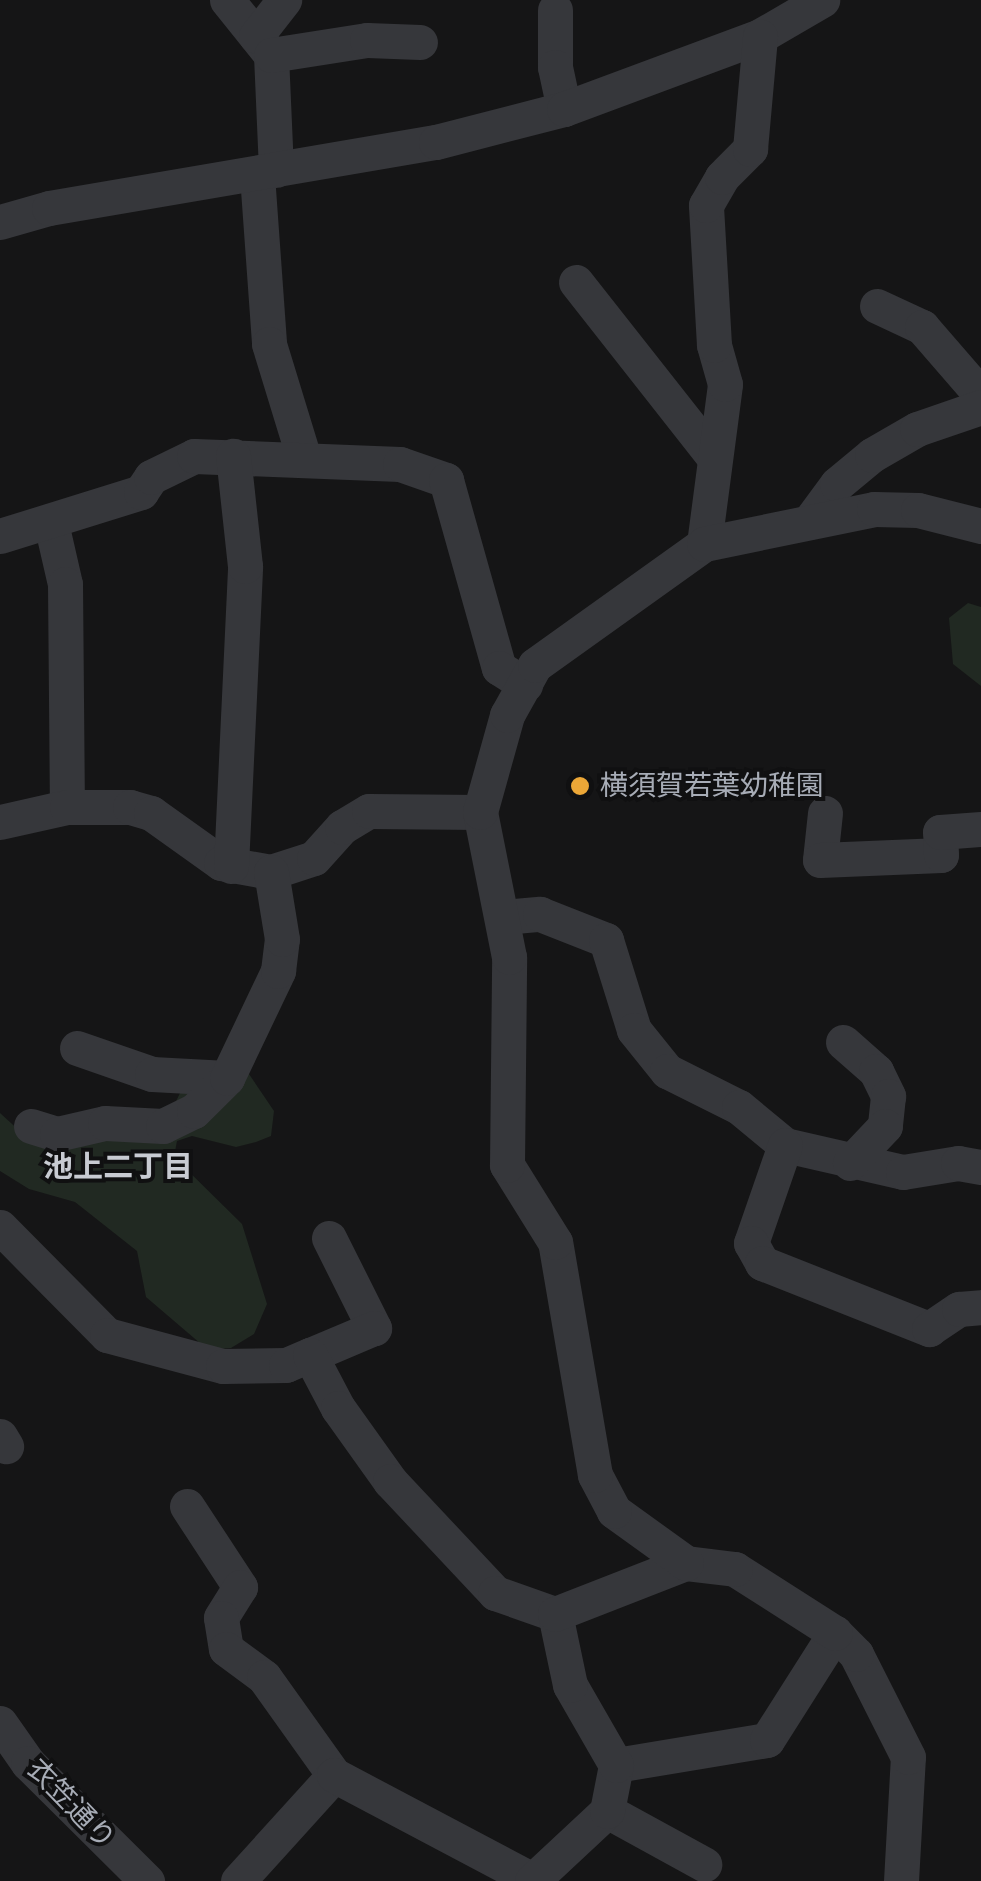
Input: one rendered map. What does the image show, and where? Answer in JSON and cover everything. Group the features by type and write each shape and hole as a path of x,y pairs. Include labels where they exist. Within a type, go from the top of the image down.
{"street":[{"path":"227,0 263,46"},
{"path":"284,0 263,46 269,344 303,455"},
{"path":"0,222 50,208 436,142 564,110 760,36 822,0"},
{"path":"555,10 555,68 564,110"},
{"path":"704,544 712,455 725,384 714,345 706,204 722,177 750,149 760,36"},
{"path":"263,46 366,40 420,42"},
{"path":"576,282 712,455"},
{"path":"877,306 922,328 981,395"},
{"path":"809,522 837,484 872,454 917,430 981,407"},
{"path":"0,536 51,524 141,492 173,463 233,456 303,455 400,464 446,480 499,668 525,684"},
{"path":"231,866 245,566 233,456"},
{"path":"686,1563 614,1511 595,1476 555,1242 508,1166 503,1096 511,988 503,918 480,812 508,715 525,684 558,644 704,544 888,509 981,526"},
{"path":"51,524 65,584 67,807"},
{"path":"0,822 67,807 151,813 231,866 271,872 314,858 342,826 369,811 480,812"},
{"path":"825,813 820,860 940,856 940,832 981,829"},
{"path":"31,1126 57,1134 106,1123 163,1126 194,1111 226,1078 278,970 282,939 271,872"},
{"path":"503,918 540,914 606,940 634,1030 667,1072 739,1106 786,1146 902,1172 958,1163 981,1167"},
{"path":"843,1042 876,1072 888,1096 885,1126 850,1163"},
{"path":"77,1048 152,1074 226,1078"},
{"path":"786,1146 751,1243 762,1263 929,1329 959,1309 981,1307"},
{"path":"0,1227 107,1334 223,1366 286,1364 374,1328 329,1238"},
{"path":"310,1354 338,1408 390,1481 495,1593 555,1614 686,1563 735,1569 835,1633 856,1654 908,1756 901,1881"},
{"path":"187,1506 240,1587 221,1618 226,1649 264,1677 334,1775 532,1880 607,1810 616,1766 570,1685 555,1614"},
{"path":"616,1766 767,1740 835,1633"},
{"name":"衣笠通り","path":"0,1723 28,1763 146,1881"},
{"path":"238,1881 334,1775"},
{"path":"607,1810 704,1864"}],"shaded area":[{"path":"968,603 981,607 981,686 953,664 949,618"},
{"path":"209,1062 249,1074 274,1111 271,1136 256,1142 236,1147 192,1136 177,1141 174,1157 242,1224 267,1304 254,1334 231,1348 208,1350 146,1297 137,1251 75,1202 29,1189 0,1171 0,1113 23,1134 170,1114 189,1074"}],"place":[{"name":"横須賀若葉幼稚園","path":"580,786"}],"district":[{"name":"池上二丁目","path":"118,1167"}]}
